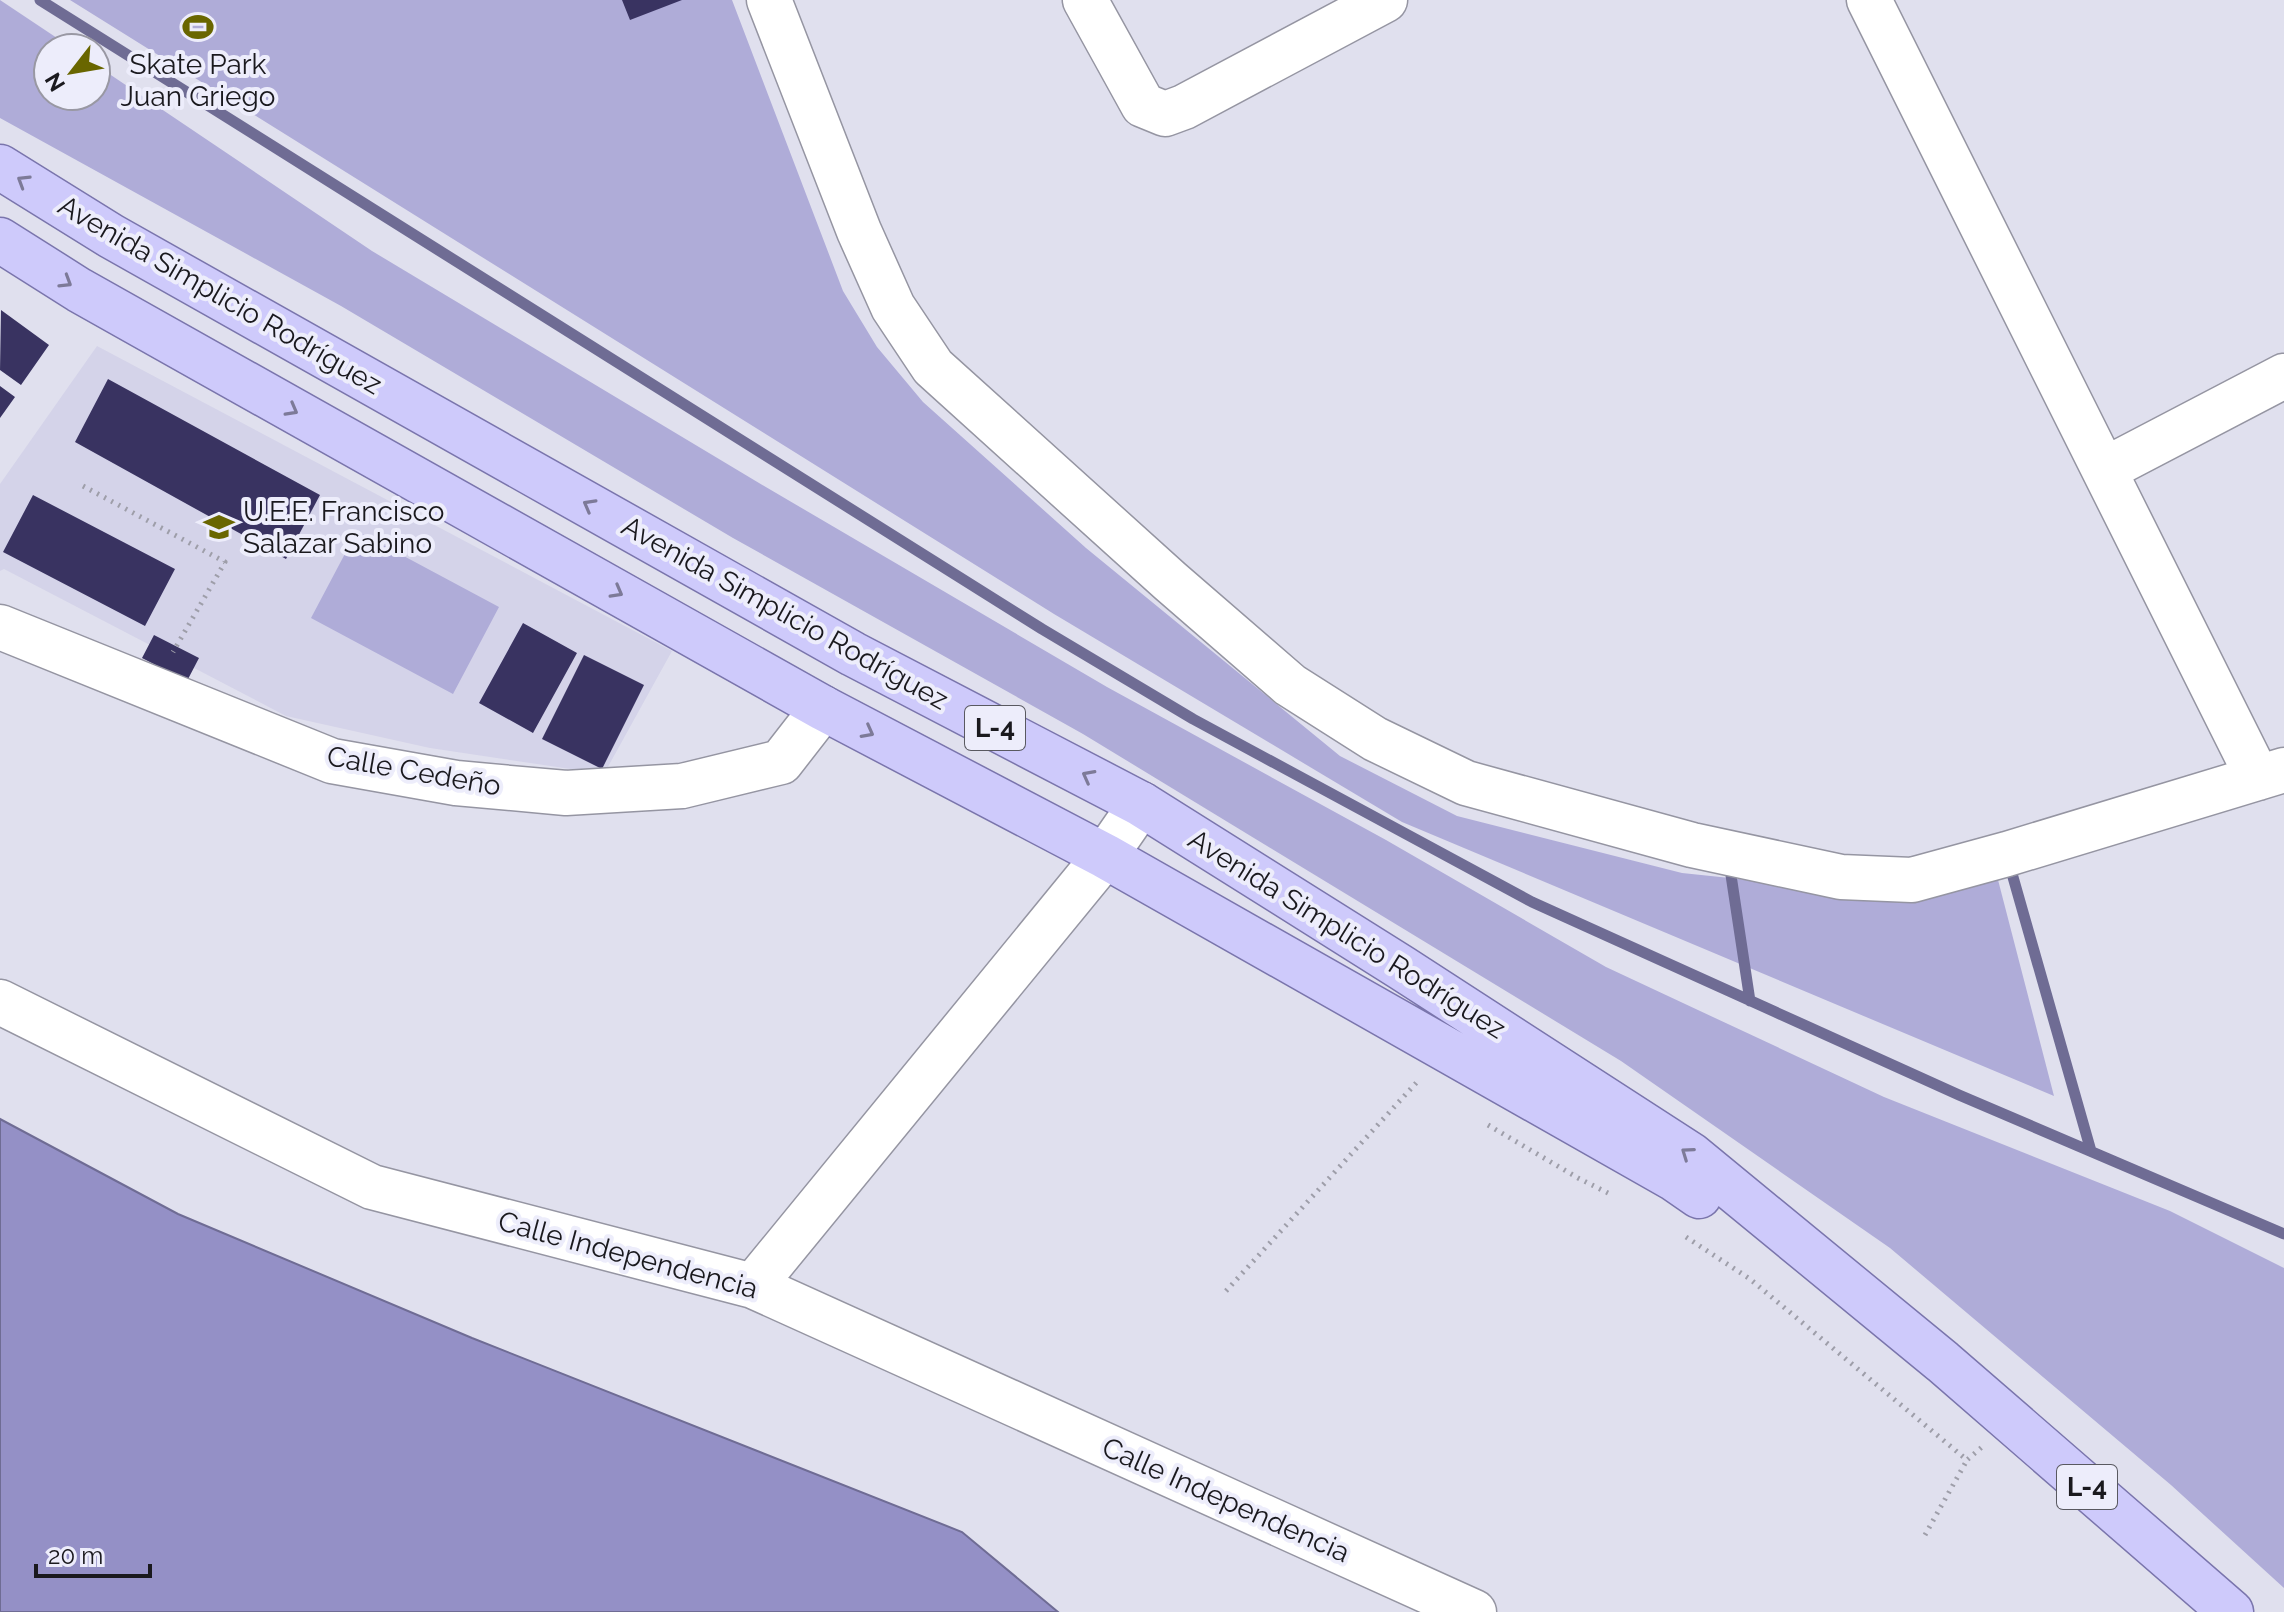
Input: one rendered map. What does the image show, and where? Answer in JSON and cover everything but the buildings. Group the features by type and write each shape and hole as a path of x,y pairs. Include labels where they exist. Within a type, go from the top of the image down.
{"main road":[{"name":"Avenida Simplicio Rodríguez","path":"0,167 125,243 839,646 1141,804 1691,1155 1943,1362 2231,1612"},
{"name":"Avenida Simplicio Rodríguez","path":"0,240 79,290 823,708 1105,856 1673,1178 1943,1362"}],"street":[{"path":"769,0 859,231 893,307 933,367 1290,685 1375,739 1466,783 1692,845 1841,877 1912,880 2271,774 2104,470 1869,0"},
{"path":"1085,0 1143,105 1165,114 1184,107 1385,0"},
{"path":"2104,470 2284,376"},
{"name":"Calle Cedeño","path":"0,627 332,761 456,783 566,793 682,786 781,762 823,708"},
{"path":"753,1286 1105,856 1141,804"},
{"name":"Calle Independencia","path":"0,1002 372,1187 753,1286 1474,1612"}],"path":[{"path":"83,486 225,562 153,688"},
{"path":"1226,1291 1417,1082 1430,1090"},
{"path":"1484,1122 1578,1178 1617,1197"},
{"path":"1678,1232 1750,1279 1967,1460"},
{"path":"1925,1535 1967,1460 2012,1422"}],"shaded area":[{"path":"0,0 48,32 32,32 32,112 112,112 112,76 372,251 759,483 1107,687 1386,840 1606,967 1884,1097 2170,1211 2284,1268 2284,1588 2171,1485 1890,1248 1621,1061 1083,734 733,538 341,306 0,118"},
{"path":"70,0 732,0 843,291 877,347 923,402 1086,548 1340,756 1457,816 1682,873 1891,895 1997,876 2054,1096 1402,822 1054,614"},
{"name":"U.E.E. Francisco Salazar Sabino","path":"97,346 672,651 604,774 430,748 286,716 4,569 0,571 0,484"},
{"path":"357,531 499,607 453,694 311,618"},
{"path":"0,1119 178,1214 472,1338 962,1532 1058,1612 0,1612"}],"waterway":[{"path":"40,0 1042,629 1193,719 1532,902 1959,1095 2284,1234"},
{"path":"1729,862 1750,1001"},
{"path":"2009,863 2091,1151"}],"place":[{"name":"Skate Park Juan Griego","path":"198,27"},
{"name":"U.E.E. Francisco Salazar Sabino","path":"219,527"}]}
